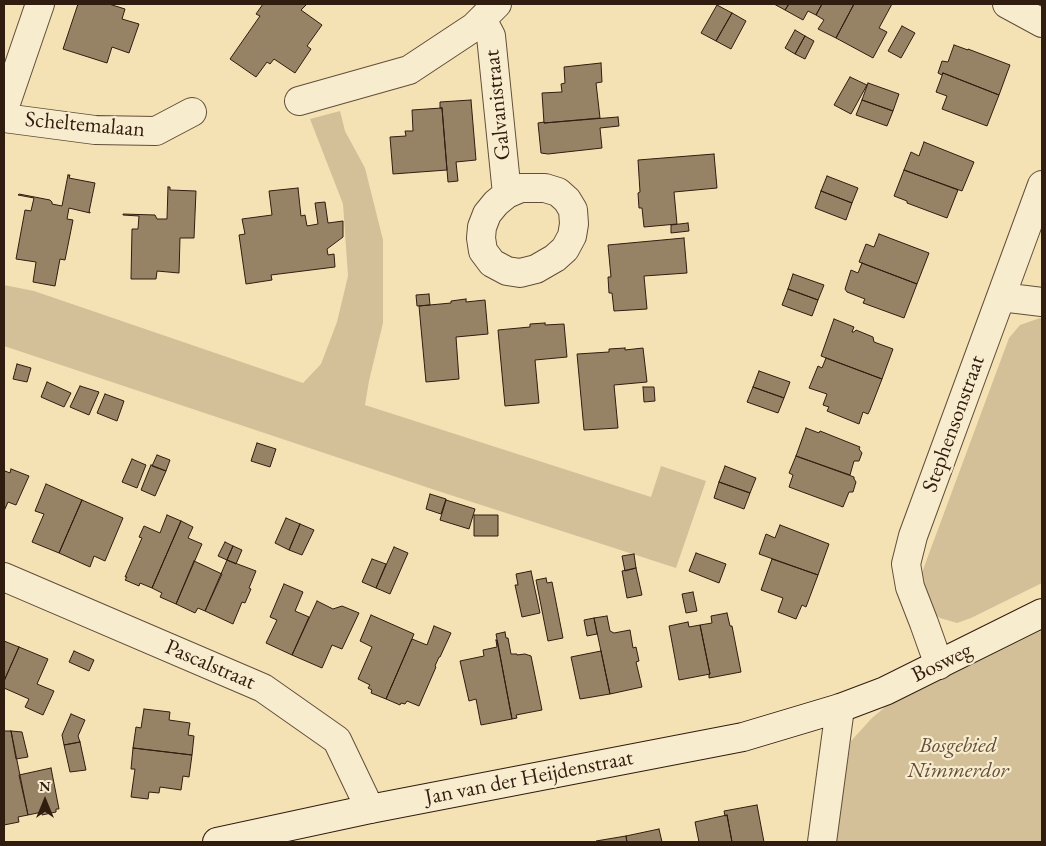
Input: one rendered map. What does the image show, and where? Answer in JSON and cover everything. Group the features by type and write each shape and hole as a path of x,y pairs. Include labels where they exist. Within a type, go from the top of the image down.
{"street":[{"name":"Scheltemalaan","path":"4,109 40,4"},
{"path":"1006,4 1042,23"},
{"name":"Galvanistraat","path":"299,101 409,70 474,27 489,11"},
{"name":"Galvanistraat","path":"489,11 507,194"},
{"name":"Scheltemalaan","path":"4,118 95,130 156,130 192,112"},
{"name":"Stephensonstraat","path":"938,665 910,587 906,564 913,536 1042,185"},
{"path":"1001,296 1042,302"},
{"name":"Pascalstraat","path":"4,577 263,688 337,740 370,809"},
{"name":"Bosweg","path":"840,708 885,691 1042,613"},
{"path":"822,842 840,708"},
{"name":"Jan van der Heijdenstraat","path":"217,842 370,809 743,737 840,708"}],"green space":[{"path":"340,111 345,131 365,168 383,240 383,323 365,405 651,497 661,466 706,481 676,568 438,491 4,346 4,285 34,291 303,383 321,364 337,322 348,276 343,204 310,119"},
{"path":"1042,319 1042,583 957,623 940,618 928,609 921,575 1009,338 1020,325"},
{"name":"Bosgebied Nimmerdor","path":"1042,626 1042,842 836,842 851,741 884,708 891,698"}],"building":[{"path":"78,4 109,4 125,9 122,19 139,24 129,53 112,47 107,63 63,49"},
{"path":"263,4 304,4 306,5 301,10 322,25 307,46 311,49 295,73 274,59 270,64 267,62 256,77 230,59 260,16 256,14"},
{"path":"774,4 789,4 785,10"},
{"path":"789,4 822,4 816,15 808,11 803,20 785,10"},
{"path":"822,4 854,4 836,38 818,29 824,20 816,15"},
{"path":"854,4 892,4 879,28 887,32 873,58 836,38"},
{"path":"717,5 732,13 716,41 701,33"},
{"path":"732,13 746,21 731,49 716,41"},
{"path":"902,26 915,33 901,58 888,51"},
{"path":"795,30 805,36 795,54 785,48"},
{"path":"805,36 814,41 805,59 795,54"},
{"path":"954,45 1010,65 999,95 943,73 942,75 938,73 942,61 948,62"},
{"path":"601,63 602,82 596,83 600,118 544,123 542,93 562,92 561,84 565,83 564,67"},
{"path":"943,73 999,95 987,126 942,109 947,96 936,92"},
{"path":"850,77 867,85 851,114 834,105"},
{"path":"868,83 899,94 893,111 862,100"},
{"path":"471,100 476,160 456,162 458,181 448,182 440,102"},
{"path":"862,100 893,111 887,126 856,115"},
{"path":"442,108 447,170 393,174 390,137 406,136 405,131 413,131 412,110"},
{"path":"618,117 619,126 600,128 602,148 548,154 541,153 538,123"},
{"path":"924,142 974,162 962,191 904,170 911,152 919,156"},
{"path":"714,154 717,188 674,192 677,224 644,227 642,208 639,208 638,160"},
{"path":"904,170 958,190 947,218 894,196"},
{"path":"68,175 70,175 69,178 95,183 90,213 69,208 67,219 73,220 65,260 60,259 55,286 33,282 36,262 16,259 25,210 31,211 34,198 18,195 50,200 52,204 62,206"},
{"path":"827,176 858,188 852,203 821,191"},
{"path":"168,187 170,187 170,190 196,191 194,238 180,238 179,273 157,271 156,279 131,279 132,229 138,229 139,216 123,214 155,215 157,219 167,219"},
{"path":"298,188 301,216 305,215 307,226 318,224 315,203 325,202 328,223 343,221 343,237 327,249 328,255 334,254 335,267 271,275 272,280 246,284 239,235 245,234 242,219 272,215 269,191"},
{"path":"821,191 852,203 846,220 815,208"},
{"path":"688,223 689,231 671,233 671,225"},
{"path":"879,234 929,253 917,284 859,262 866,244 874,247"},
{"path":"684,238 687,273 644,276 647,309 614,311 612,293 609,293 608,277 611,277 608,245"},
{"path":"862,263 917,284 904,318 863,303 865,299 847,292 845,289 851,270 858,273"},
{"path":"793,274 824,285 818,300 788,289"},
{"path":"788,289 818,300 812,316 782,305"},
{"path":"429,294 430,305 417,306 416,295"},
{"path":"466,299 466,302 485,300 488,334 456,337 459,379 426,382 419,306 451,303 451,301"},
{"path":"834,319 854,327 852,332 856,330 873,337 874,342 893,349 882,379 821,356"},
{"path":"545,323 545,325 564,324 567,357 535,360 539,403 505,406 498,330 530,327 530,324"},
{"path":"625,348 625,350 643,348 647,382 614,385 618,428 584,430 577,354 609,352 609,349"},
{"path":"826,358 882,379 868,414 863,412 859,424 827,411 829,407 823,405 827,394 809,388 818,366 822,368"},
{"path":"17,364 31,368 27,382 13,379"},
{"path":"759,371 790,382 784,398 753,387"},
{"path":"47,382 71,393 64,407 41,397"},
{"path":"80,386 99,392 89,415 70,407"},
{"path":"643,387 654,387 655,401 644,402"},
{"path":"753,387 784,398 778,413 747,402"},
{"path":"105,394 124,401 117,421 97,413"},
{"path":"806,428 819,433 820,431 860,447 859,449 862,453 859,461 854,461 850,475 796,456"},
{"path":"257,443 276,449 270,467 251,461"},
{"path":"157,455 170,460 166,471 152,466"},
{"path":"796,456 854,477 856,482 853,492 849,492 843,507 789,487 793,475 789,473"},
{"path":"132,459 146,465 137,488 122,482"},
{"path":"151,465 166,471 155,496 141,490"},
{"path":"725,466 756,478 750,493 719,482"},
{"path":"11,469 29,476 16,505 8,502 4,511 4,474 5,471 10,473"},
{"path":"719,482 750,493 744,509 714,498"},
{"path":"46,484 82,500 59,553 32,542 44,514 35,511"},
{"path":"430,494 446,499 441,514 426,509"},
{"path":"82,500 123,518 105,561 94,556 90,567 59,553"},
{"path":"446,500 475,509 469,529 440,520"},
{"path":"167,515 181,521 152,588 140,583 139,586 125,580 142,538 139,537 144,526 160,533"},
{"path":"474,515 498,515 498,536 474,536"},
{"path":"286,518 300,524 289,550 275,543"},
{"path":"181,521 193,527 188,538 202,544 176,604 160,597 162,593 152,588"},
{"path":"300,524 314,530 302,555 289,550"},
{"path":"780,525 829,544 818,575 759,554 766,534 775,538"},
{"path":"225,542 233,546 227,560 218,556"},
{"path":"233,546 242,550 236,564 227,560"},
{"path":"394,547 408,553 390,594 376,588"},
{"path":"696,553 726,564 719,583 689,571"},
{"path":"634,554 636,568 625,571 622,556"},
{"path":"372,559 386,564 376,588 362,582"},
{"path":"772,559 818,575 806,607 802,605 796,619 778,612 783,598 761,590"},
{"path":"227,560 256,571 245,603 242,602 233,624 205,611"},
{"path":"194,561 222,574 205,611 198,608 195,613 176,604"},
{"path":"636,568 642,595 627,598 622,571"},
{"path":"531,571 540,613 522,617 515,585 518,585 516,574"},
{"path":"546,578 547,583 552,582 563,638 548,641 536,580"},
{"path":"284,584 303,592 295,611 309,617 292,655 266,643 277,620 270,617"},
{"path":"693,592 697,611 686,613 682,594"},
{"path":"317,601 333,609 342,606 359,613 342,649 332,645 322,668 292,655"},
{"path":"727,613 730,626 732,626 741,672 709,678 710,674 700,625 712,623 711,616"},
{"path":"371,615 414,634 386,699 371,693 372,690 368,688 370,685 358,679 372,647 360,641"},
{"path":"607,616 610,631 614,633 630,630 633,648 636,647 639,661 636,662 642,687 610,694 594,618"},
{"path":"594,618 597,634 587,636 584,620"},
{"path":"688,622 689,627 700,625 710,674 679,680 669,626"},
{"path":"434,626 451,633 419,706 407,701 405,704 401,703 400,705 386,699 412,639 427,645"},
{"path":"505,632 511,654 531,656 542,710 516,715 517,718 512,719 496,634"},
{"path":"496,640 512,719 481,725 476,699 469,701 460,661 484,656 483,650 497,647"},
{"path":"4,641 19,647 4,681"},
{"path":"19,647 48,659 37,684 54,691 43,715 25,707 29,699 4,688 4,681"},
{"path":"74,651 94,660 89,671 69,662"},
{"path":"601,651 610,694 580,699 571,657"},
{"path":"144,709 170,712 169,720 190,723 188,735 194,736 192,755 133,748 136,727 141,728"},
{"path":"71,714 85,720 78,736 80,742 64,745 62,735"},
{"path":"4,731 11,731 28,815 18,817 19,822 4,825"},
{"path":"11,731 22,732 28,757 16,759"},
{"path":"80,742 86,770 70,772 64,745"},
{"path":"133,748 192,755 189,777 183,776 181,790 160,787 159,793 149,792 148,799 131,797 135,769 131,769"},
{"path":"51,768 59,809 56,809 56,812 42,815 42,812 28,815 19,775"},
{"path":"757,805 764,842 732,842 727,815 725,816 724,811"},
{"path":"727,815 732,842 699,842 695,822"},
{"path":"659,829 662,842 627,842 626,836"},
{"path":"626,836 627,842 596,842 596,841"}]}
